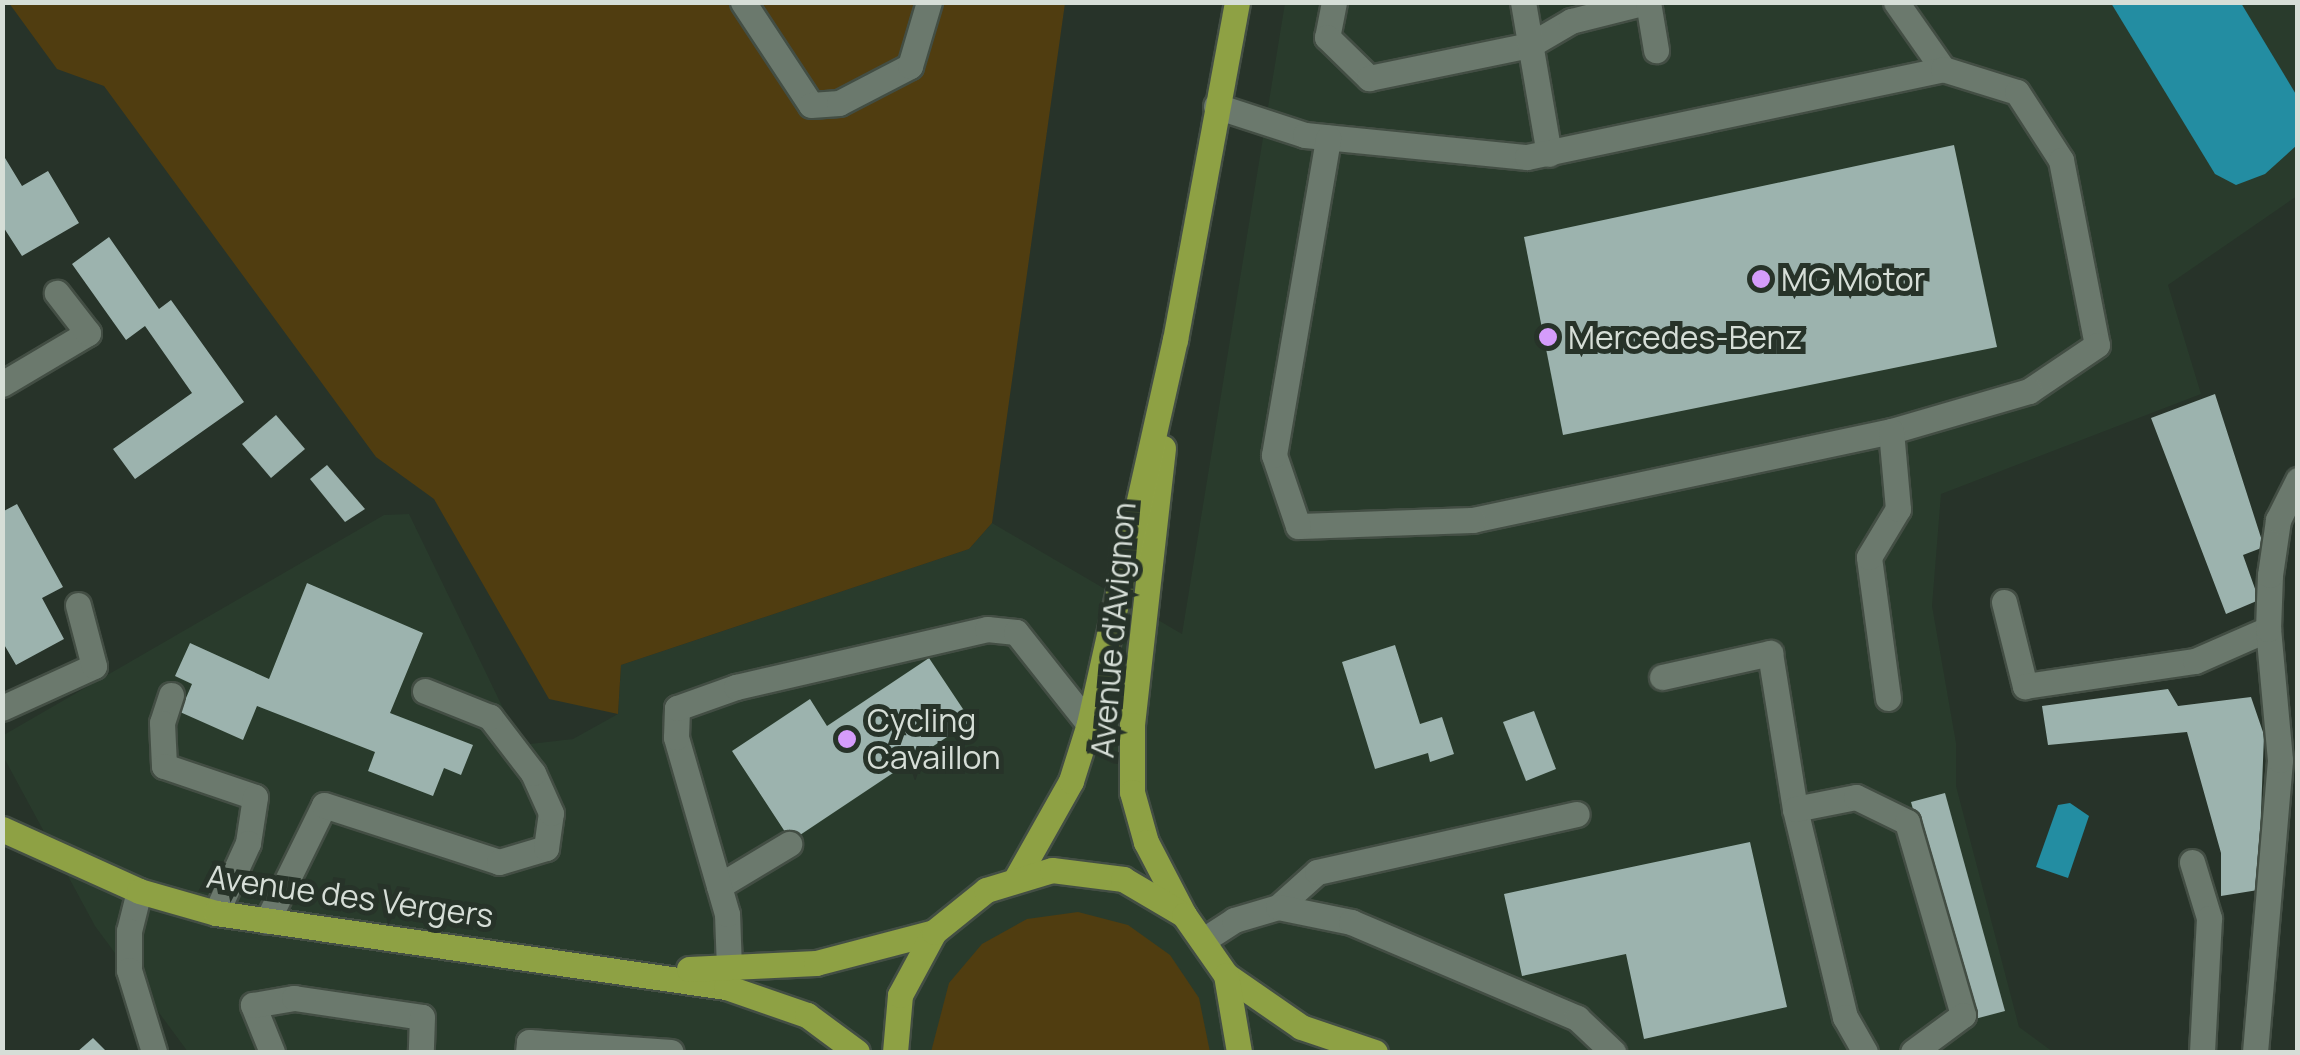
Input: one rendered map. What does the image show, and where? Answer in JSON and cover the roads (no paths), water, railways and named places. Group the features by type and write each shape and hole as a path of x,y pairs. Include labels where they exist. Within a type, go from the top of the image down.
{"main road":[{"name":"Avenue d'Avignon","path":"1017,877 1071,781 1089,724 1175,340 1237,2"},
{"name":"Avenue d'Avignon","path":"1175,340 1132,725 1132,792 1146,842 1184,915"},
{"name":"Avenue des Vergers","path":"2,829 139,891 216,913 643,970 769,1000 806,1015 857,1052"},
{"path":"894,1052 900,994 934,932 958,908 1017,877 1070,871 1122,879 1184,915 1205,939 1226,975 1240,1052"},
{"name":"Avenue des Vergers","path":"643,970 816,963 934,932"},
{"path":"1226,975 1301,1027 1375,1052"}],"street":[{"path":"742,2 811,105 839,103 910,66 928,2"},
{"path":"1334,2 1327,38 1369,78 1530,45 1571,21 1647,2 1656,50"},
{"path":"1523,2 1549,154"},
{"path":"1896,2 1943,69"},
{"path":"1216,106 1328,138 1527,158 1943,69 2017,92 2061,160 2098,344 2030,391 1890,431 1474,520 1298,526 1274,455 1328,138"},
{"path":"2,384 88,333 57,293"},
{"path":"1888,698 1869,557 1898,510 1890,431"},
{"path":"2255,1052 2280,760 2268,629 2278,520 2298,480"},
{"path":"2004,602 2025,686 2196,661 2268,629"},
{"path":"2,708 94,666 78,605"},
{"path":"729,968 719,886 676,737 677,708 736,687 987,629 1016,632 1089,724"},
{"path":"1662,677 1770,653 1795,809 1846,1017 1866,1052"},
{"path":"268,921 324,805 499,862 546,848 551,813 533,773 490,716 425,690"},
{"path":"171,695 162,723 164,766 254,797 248,842 216,913"},
{"path":"1795,809 1856,796 1906,822 1963,1015 1912,1052"},
{"path":"1205,939 1234,920 1278,907 1317,872 1577,814"},
{"path":"719,886 789,844"},
{"path":"2192,862 2209,918 2202,1052"},
{"path":"139,891 128,931 129,970 154,1052"},
{"path":"1278,907 1351,922 1577,1018 1613,1052"},
{"path":"272,1052 254,1005 294,998 422,1017 420,1052"},
{"path":"528,1052 529,1042 670,1052"}],"water":[{"path":"2111,3 2241,3 2297,96 2297,145 2265,174 2236,185 2215,174"},
{"path":"2070,803 2089,816 2068,878 2036,867 2058,805"}],"place":[{"name":"MG Motor","path":"1761,279"},
{"name":"Mercedes-Benz","path":"1548,337"},
{"name":"Cycling Cavaillon","path":"847,739"}]}
